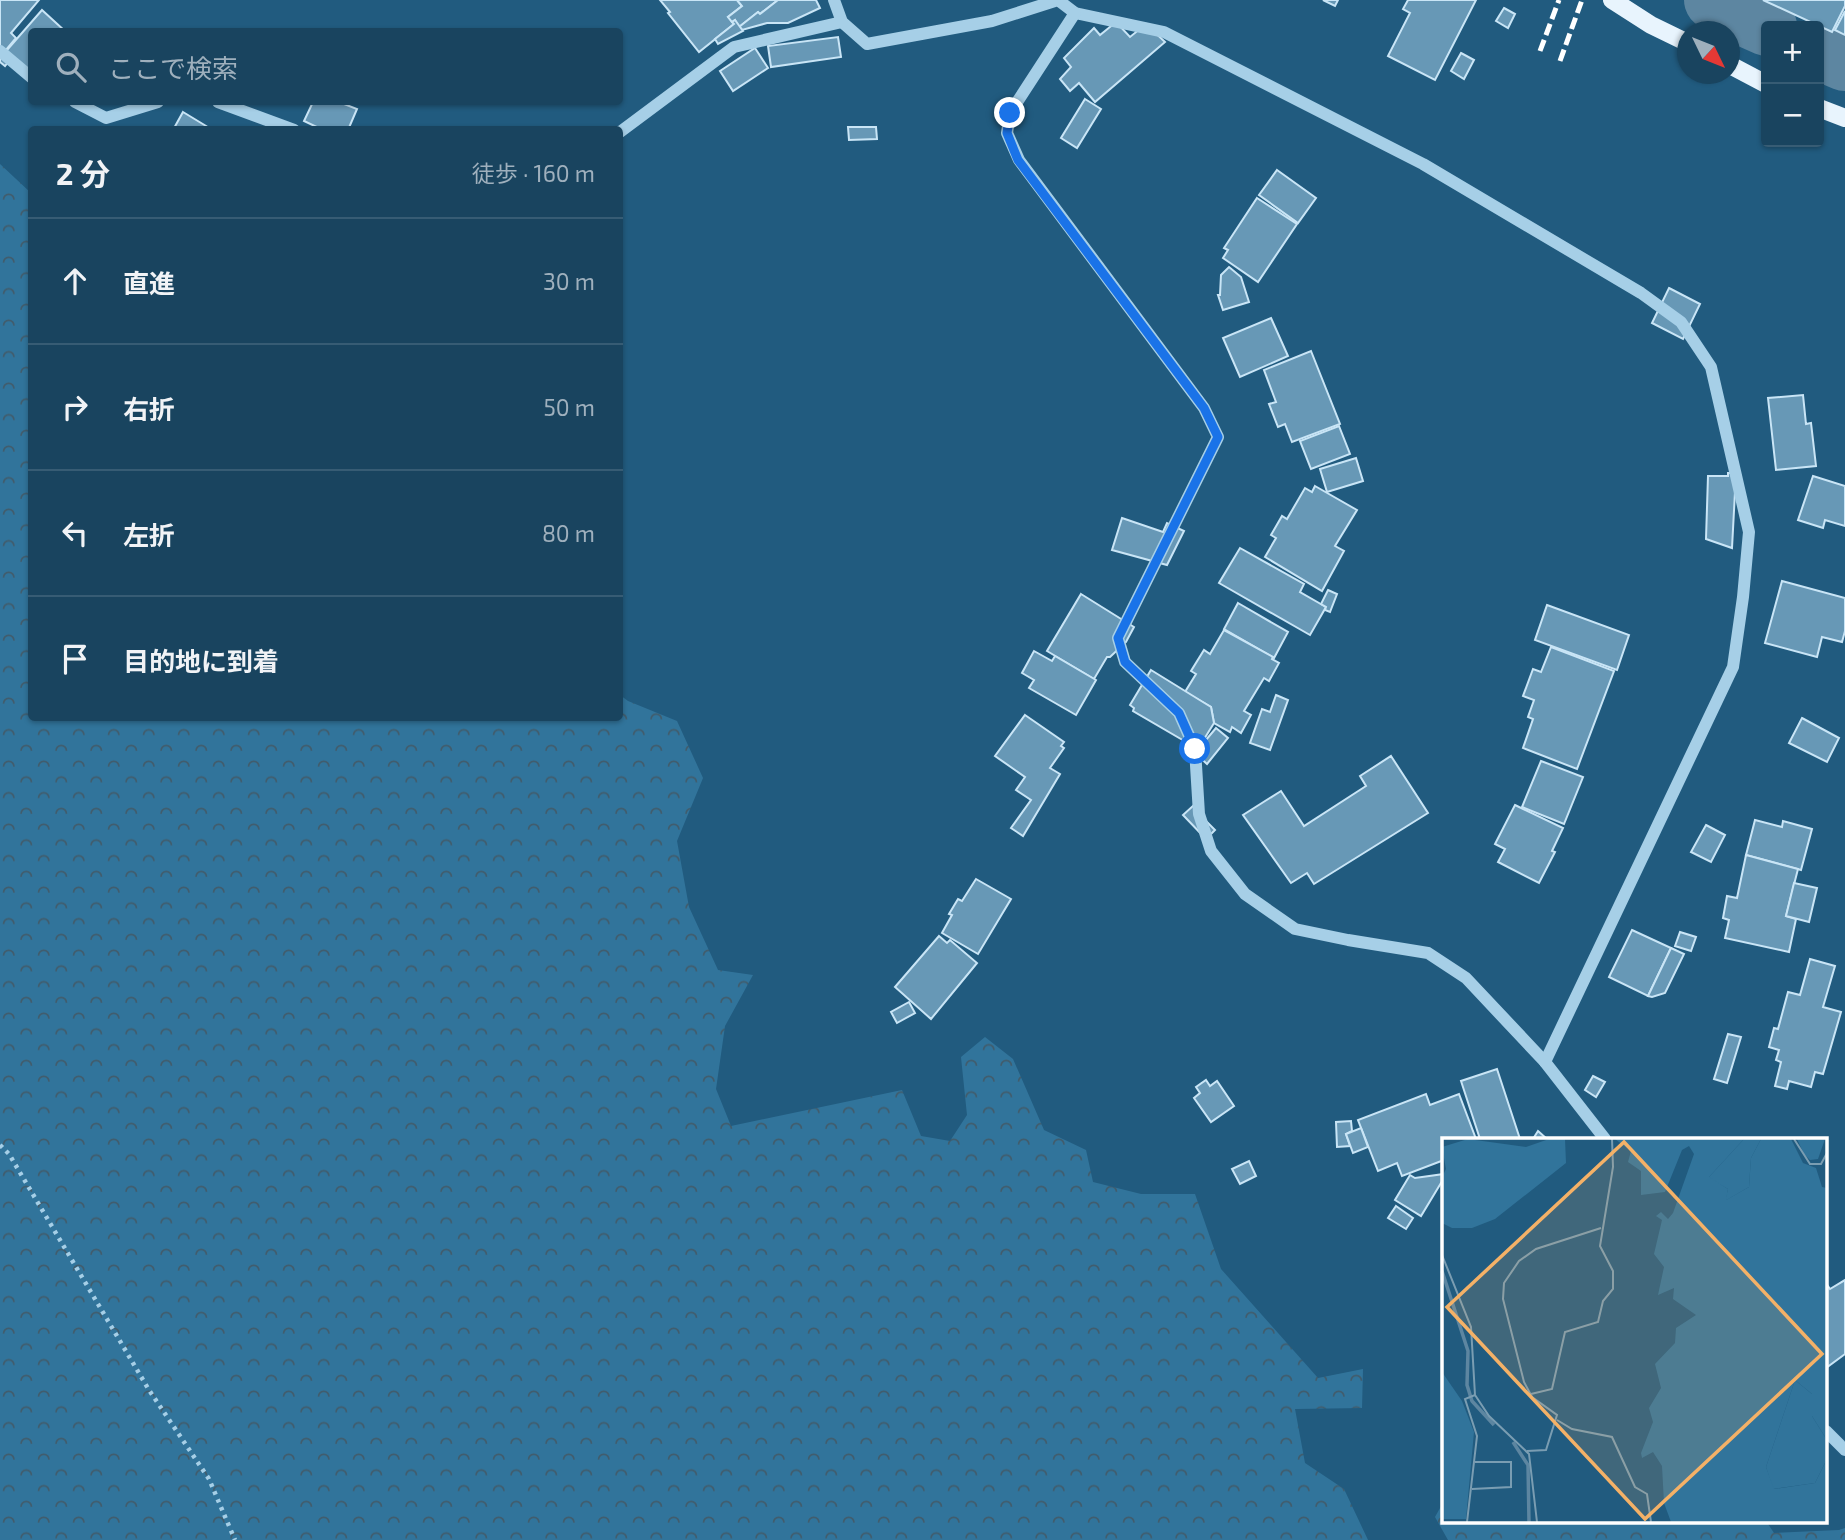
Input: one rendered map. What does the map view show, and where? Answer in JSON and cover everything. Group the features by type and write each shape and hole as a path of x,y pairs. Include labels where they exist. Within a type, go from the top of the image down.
{"main road":[{"path":"1612,0 1677,37"},
{"path":"1740,70 1761,81"},
{"path":"1824,110 1845,118"}],"street":[{"path":"834,0 842,22 867,44 992,20 1058,0 1075,12 1164,32 1423,164 1641,293 1681,322 1711,367 1749,532 1733,667 1545,1062"},
{"path":"1075,12 1010,113 1007,133 1018,160 1204,408 1218,437 1118,638 1125,662 1179,713 1195,749 1199,814 1211,851 1245,894 1295,929 1428,953 1466,978 1545,1062 1604,1138"},
{"path":"623,130 734,47 842,22"},
{"path":"0,51 28,75"},
{"path":"81,105 106,118 148,105"},
{"path":"226,105 283,126"},
{"path":"1828,1433 1845,1450"}],"path":[{"path":"0,1145 9,1154 149,1390 208,1479 235,1540"}],"green space":[{"path":"0,164 28,190 28,721 623,721 623,697 677,721 703,778 677,841 689,907 718,970 753,975 725,1026 716,1089 731,1126 902,1090 921,1136 950,1141 967,1115 961,1057 985,1037 1013,1059 1044,1130 1086,1150 1093,1182 1141,1194 1195,1194 1221,1269 1318,1378 1363,1369 1362,1408 1295,1409 1305,1463 1344,1489 1368,1540 0,1540"},
{"path":"1442,1505 1442,1522 1767,1522 1774,1533 1845,1528 1845,1540 1448,1540 1435,1517"}],"building":[{"path":"0,0 39,0 11,33 16,38 0,57"},
{"path":"660,0 737,0 742,6 728,17 734,24 699,52"},
{"path":"737,0 778,0 739,27 735,20 732,22 728,17 742,6"},
{"path":"778,0 816,0 820,8 788,23 767,23 742,30 739,27 758,12 760,14"},
{"path":"1323,0 1338,0 1335,6"},
{"path":"1408,0 1476,0 1435,80 1388,56 1410,13 1403,9"},
{"path":"1763,0 1845,0 1845,6 1832,32 1824,28 1824,21 1808,21"},
{"path":"1504,8 1515,14 1508,28 1496,21"},
{"path":"42,10 62,28 28,28 28,74 9,61 5,66 0,62 0,58"},
{"path":"1845,11 1845,35 1835,30"},
{"path":"735,20 743,31 718,44 715,39 734,24 732,22"},
{"path":"1116,22 1130,37 1146,24 1165,42 1095,102 1079,83 1070,91 1060,79 1071,67 1064,58 1094,28 1100,35"},
{"path":"838,37 841,57 771,67 768,46"},
{"path":"755,48 768,68 733,91 720,71"},
{"path":"1461,53 1474,60 1464,79 1451,71"},
{"path":"1085,99 1101,109 1077,148 1061,138"},
{"path":"312,105 347,105 357,109 350,126 315,126 304,121"},
{"path":"183,112 206,126 175,126"},
{"path":"848,127 876,127 877,139 849,140"},
{"path":"1277,170 1316,198 1298,223 1259,195"},
{"path":"1257,198 1297,224 1258,282 1223,258 1228,250 1224,248"},
{"path":"1229,267 1241,277 1249,302 1223,310 1218,295 1221,275"},
{"path":"1669,288 1700,304 1683,339 1652,323"},
{"path":"1271,318 1288,356 1240,377 1223,338"},
{"path":"1311,351 1340,424 1292,442 1285,424 1278,427 1269,404 1276,402 1264,370"},
{"path":"1803,395 1806,424 1811,423 1816,466 1776,470 1768,398"},
{"path":"1339,426 1350,454 1311,469 1300,441"},
{"path":"1356,458 1363,481 1327,492 1320,469"},
{"path":"1728,473 1736,473 1732,548 1706,539 1708,476 1728,476"},
{"path":"1813,476 1845,486 1845,526 1825,520 1823,528 1798,520"},
{"path":"1315,486 1357,510 1335,546 1344,551 1322,591 1265,557 1276,538 1271,535 1282,516 1287,519 1305,488 1312,492"},
{"path":"1122,518 1163,532 1167,523 1184,531 1167,565 1112,550"},
{"path":"1240,548 1304,584 1300,592 1326,607 1310,635 1219,583"},
{"path":"1782,581 1845,598 1845,631 1842,642 1822,637 1817,657 1765,643"},
{"path":"1328,590 1337,594 1330,612 1321,604"},
{"path":"1081,594 1134,627 1126,642 1107,657 1094,679 1047,651"},
{"path":"1238,603 1288,632 1274,658 1224,629"},
{"path":"1547,605 1629,635 1617,670 1535,640"},
{"path":"1224,630 1279,663 1269,681 1264,678 1244,711 1251,715 1241,733 1232,727 1230,732 1214,723 1211,707 1185,692 1196,674 1191,671 1204,650 1210,654"},
{"path":"1551,647 1614,671 1577,769 1523,748 1533,719 1528,717 1534,700 1523,696 1533,669 1541,672"},
{"path":"1034,651 1052,661 1055,656 1096,680 1076,715 1029,688 1034,680 1022,673"},
{"path":"1151,670 1211,707 1214,723 1198,749 1133,711 1134,708 1130,705"},
{"path":"1276,695 1288,700 1270,750 1250,743 1262,709 1270,712"},
{"path":"1025,715 1064,742 1061,746 1064,748 1050,768 1060,774 1023,836 1011,828 1031,800 1016,790 1025,777 995,756"},
{"path":"1802,718 1839,738 1827,762 1789,743"},
{"path":"1216,728 1228,738 1207,764 1195,753"},
{"path":"1391,756 1428,813 1314,884 1307,873 1291,883 1243,815 1281,791 1304,826 1366,786 1360,776"},
{"path":"1541,761 1583,777 1564,824 1522,807"},
{"path":"1194,805 1215,830 1206,839 1183,815"},
{"path":"1515,805 1563,828 1552,851 1555,852 1539,883 1498,862 1505,849 1495,844"},
{"path":"1755,820 1782,827 1783,821 1812,829 1801,870 1746,855"},
{"path":"1706,825 1725,835 1711,862 1691,852"},
{"path":"1746,855 1798,869 1786,916 1796,919 1789,952 1725,938 1729,920 1723,918 1727,896 1737,898"},
{"path":"976,879 1011,899 978,954 942,933 958,899 962,901"},
{"path":"1794,883 1817,888 1809,922 1786,916"},
{"path":"1632,930 1671,948 1648,996 1609,977"},
{"path":"1680,932 1696,937 1691,951 1675,946"},
{"path":"939,936 947,943 950,940 977,963 931,1019 895,987"},
{"path":"1671,948 1684,954 1665,993 1648,996"},
{"path":"1810,959 1835,966 1823,1007 1841,1012 1823,1074 1815,1072 1811,1087 1789,1081 1787,1089 1775,1086 1781,1062 1776,1060 1779,1050 1769,1047 1774,1028 1778,1029 1788,992 1800,995"},
{"path":"909,1002 915,1013 897,1023 891,1012"},
{"path":"1728,1034 1741,1037 1727,1083 1714,1079"},
{"path":"1497,1069 1520,1138 1480,1138 1461,1081"},
{"path":"1593,1076 1605,1082 1596,1097 1585,1090"},
{"path":"1206,1080 1210,1086 1217,1081 1234,1106 1211,1122 1194,1098 1200,1093 1196,1087"},
{"path":"1426,1094 1430,1105 1459,1094 1476,1138 1442,1138 1442,1161 1402,1176 1397,1163 1378,1171 1358,1120"},
{"path":"1351,1121 1352,1131 1346,1134 1350,1146 1337,1147 1336,1122"},
{"path":"1361,1128 1368,1147 1353,1153 1346,1134"},
{"path":"1538,1131 1546,1138 1534,1138"},
{"path":"1249,1161 1256,1176 1240,1184 1232,1169"},
{"path":"1442,1174 1442,1181 1421,1216 1395,1200 1410,1175 1415,1178"},
{"path":"1396,1206 1413,1218 1406,1229 1388,1218"},
{"path":"1845,1280 1845,1354 1828,1367 1828,1286 1830,1289"}],"waterway":[{"path":"1714,0 1761,23"},
{"path":"1824,52 1845,61"}],"railway":[{"path":"1540,51 1559,0"},
{"path":"1560,61 1582,0"}],"route":[{"path":"1010,113 1007,133 1018,160 1204,408 1218,437 1118,638 1125,662 1179,713 1195,749"}]}
